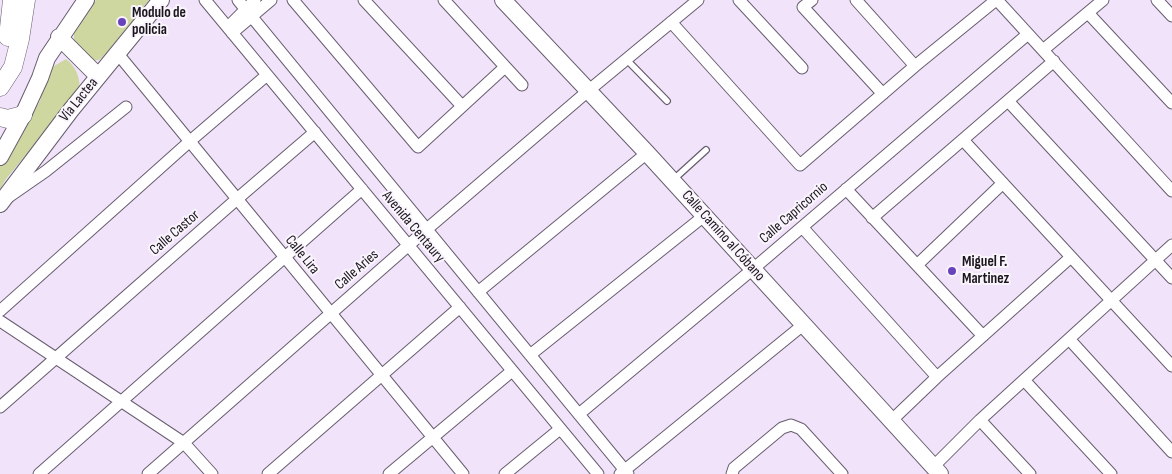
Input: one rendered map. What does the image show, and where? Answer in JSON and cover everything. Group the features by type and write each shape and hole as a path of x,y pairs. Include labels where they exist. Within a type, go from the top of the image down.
{"main road":[{"path":"0,18 1,0"},
{"path":"0,74 11,23 12,0"},
{"path":"0,87 13,67 20,39 26,0"},
{"path":"0,117 8,120 23,115"}],"street":[{"path":"0,157 23,115 47,58 86,0"},
{"name":"Vía Lactea","path":"1,203 34,156 161,0"},
{"name":"Avenida Centaury","path":"206,0 598,474"},
{"name":"Avenida Centaury","path":"238,0 579,414 625,473"},
{"path":"249,13 255,0"},
{"path":"230,30 249,13 271,0"},
{"path":"293,0 418,147 505,66"},
{"path":"364,0 462,106"},
{"path":"444,0 522,85"},
{"name":"Calle Camino al Cóbano","path":"503,0 647,153 937,470"},
{"name":"Calle Aries","path":"148,474 408,245 588,90 698,0"},
{"path":"739,0 802,68"},
{"path":"812,0 803,8 883,94"},
{"path":"856,0 915,66"},
{"path":"671,22 800,165 915,66 996,0 1172,191"},
{"path":"1043,50 1103,0"},
{"path":"1157,0 1172,16"},
{"path":"1088,13 1172,103"},
{"name":"Calle Capricornio","path":"579,414 753,269 1028,34"},
{"path":"60,37 98,76"},
{"name":"Calle Lira","path":"118,54 463,474"},
{"path":"872,218 1054,61"},
{"path":"0,310 267,74"},
{"path":"1008,101 1172,278"},
{"path":"1,203 46,171 126,107"},
{"name":"Calle Castor","path":"0,407 315,132"},
{"path":"963,140 1172,366"},
{"path":"478,292 647,153"},
{"path":"34,156 46,171"},
{"path":"917,265 1003,183"},
{"path":"846,188 983,336"},
{"path":"39,474 362,189"},
{"path":"530,355 704,216"},
{"path":"802,227 937,377"},
{"path":"937,470 980,420 1070,340 1172,245"},
{"path":"891,421 937,377 1071,257"},
{"path":"268,474 460,307"},
{"path":"0,321 184,443 212,474"},
{"path":"625,473 803,325"},
{"path":"1070,340 1172,452"},
{"path":"389,474 512,371"},
{"path":"1024,380 1111,474"},
{"path":"980,420 1030,474"},
{"path":"732,474 734,468 782,428 791,425 801,429 842,474"},
{"path":"505,474 560,429"}],"lane":[{"path":"626,59 667,102"},
{"path":"672,181 706,150"}],"green space":[{"path":"96,0 149,0 113,47 99,60 91,61 74,46 74,32"},
{"path":"66,59 77,72 80,89 6,179 0,189 0,166 40,101 44,81 54,66"}],"place":[{"name":"Modulo de policia","path":"122,22"},
{"name":"Miguel F. Martinez","path":"952,271"}]}
